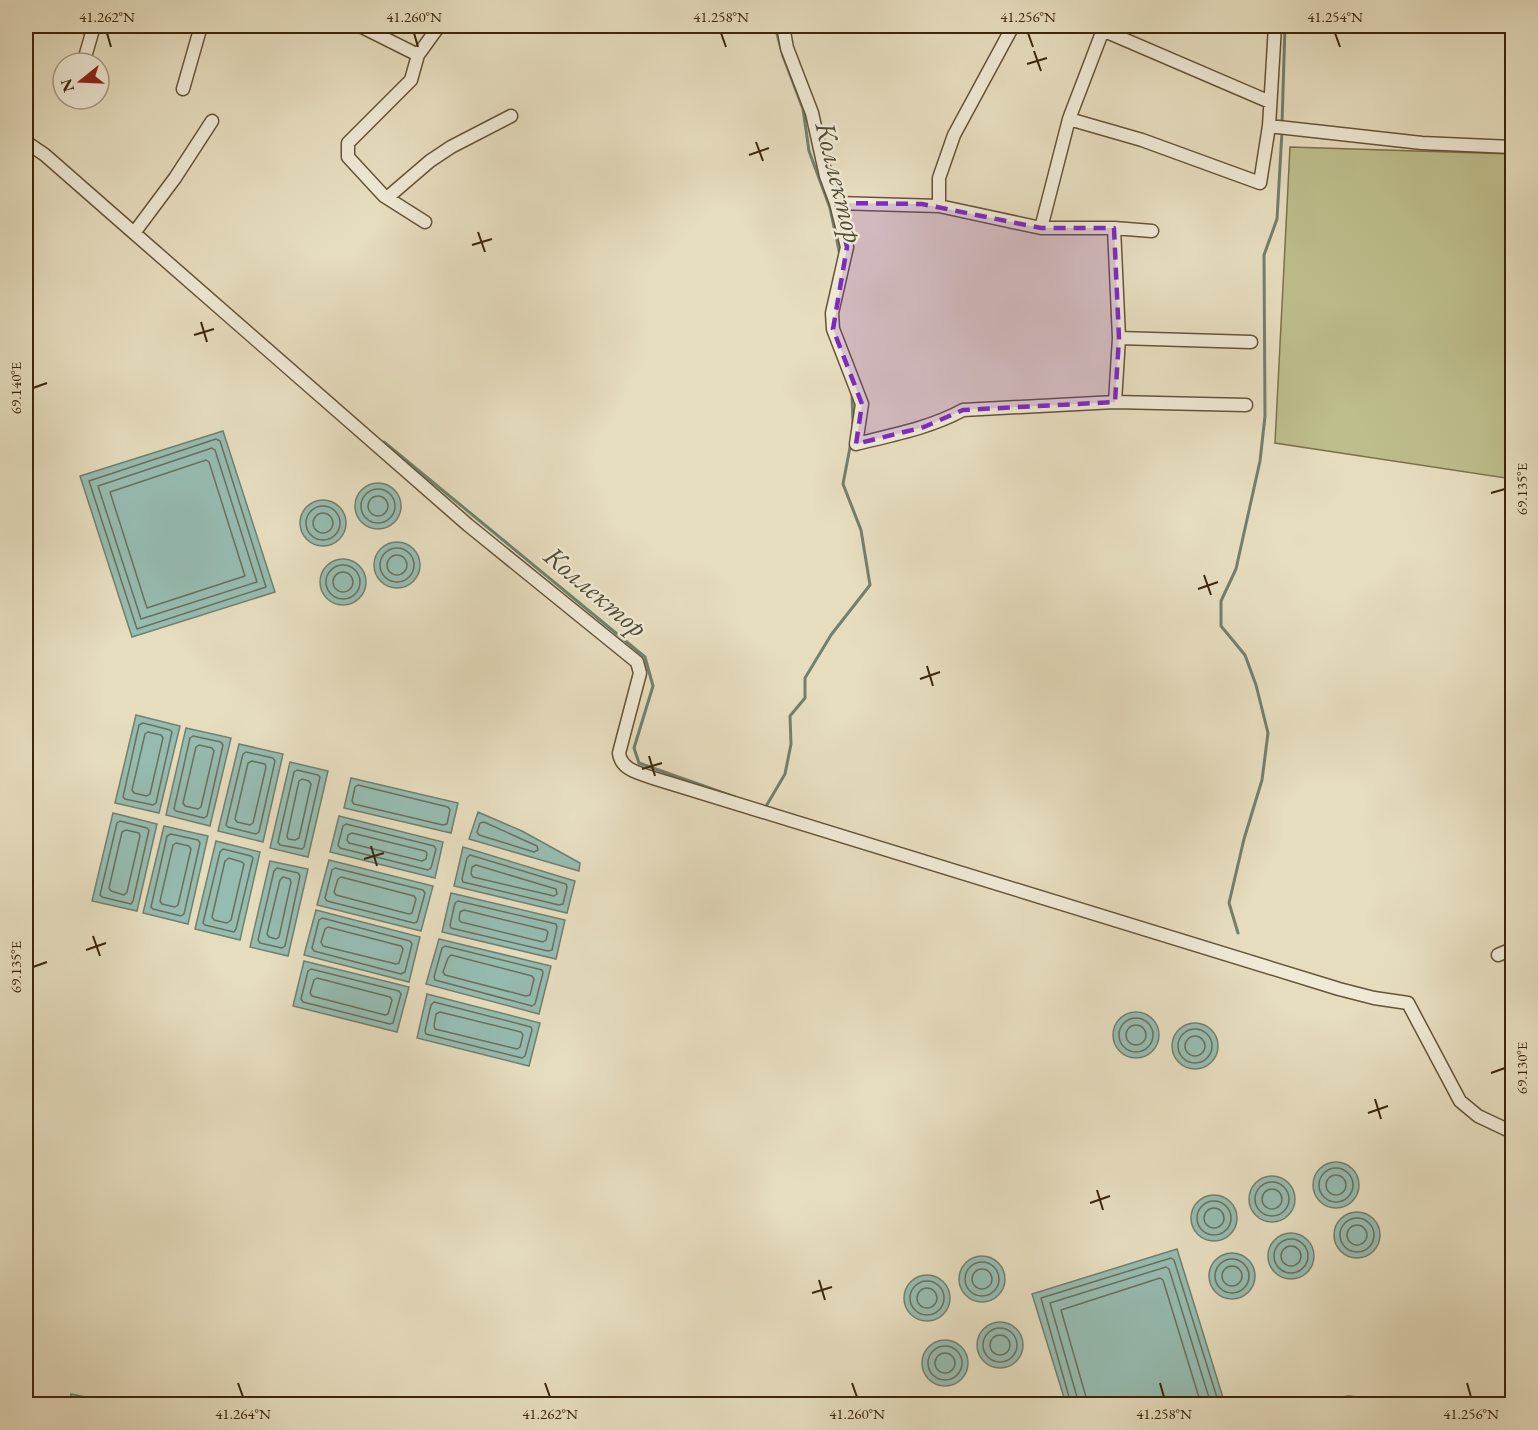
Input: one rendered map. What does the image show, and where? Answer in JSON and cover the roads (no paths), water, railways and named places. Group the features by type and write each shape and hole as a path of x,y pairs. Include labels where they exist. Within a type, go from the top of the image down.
{"street":[{"path":"80,26 93,27 87,51"},
{"path":"183,89 201,26"},
{"path":"360,26 418,55"},
{"path":"425,222 388,197 348,157 348,142 411,80 418,55 439,26"},
{"path":"783,26 787,48 812,113 826,176 836,203 847,247 832,313 833,329 862,404 856,444 924,427 947,419 963,410 1115,402 1246,405"},
{"path":"939,206 939,178 954,135 1013,26"},
{"path":"1070,119 1142,140 1260,183 1278,127 1270,102 1275,26"},
{"path":"1041,228 1070,119 1098,28 1270,102"},
{"path":"388,197 430,161 451,147 511,116"},
{"path":"134,232 175,178 212,121"},
{"path":"1278,127 1422,143 1512,147"},
{"path":"26,142 45,155 134,232 468,525 637,662 640,673 619,753 620,761 624,766 653,778 1339,989 1374,998 1408,1003 1460,1101 1478,1116 1512,1132"},
{"path":"836,203 939,206 1041,228 1114,228 1152,231"},
{"path":"1114,228 1119,338 1115,402"},
{"path":"1119,338 1251,342"},
{"path":"1498,955 1512,949"}],"water":[{"path":"223,431 275,592 132,637 80,476"},
{"path":"378,483 394,490 401,506 394,522 378,529 362,522 355,506 362,490"},
{"path":"323,500 339,507 346,523 339,539 323,546 307,539 300,523 307,507"},
{"path":"397,542 413,549 420,565 413,581 397,588 381,581 374,565 381,549"},
{"path":"343,559 359,566 366,582 359,598 343,605 327,598 320,582 327,566"},
{"path":"136,715 180,726 159,813 115,803"},
{"path":"186,728 231,738 210,826 166,815"},
{"path":"239,744 283,754 263,842 218,831"},
{"path":"290,762 328,771 308,857 270,848"},
{"path":"351,778 458,803 451,833 344,808"},
{"path":"478,812 522,831 580,863 579,871 469,839"},
{"path":"113,813 157,824 137,911 92,901"},
{"path":"339,816 443,842 435,878 330,852"},
{"path":"164,826 208,836 188,924 143,913"},
{"path":"216,841 260,852 240,940 195,929"},
{"path":"463,847 575,881 567,913 454,886"},
{"path":"329,860 433,886 421,931 317,905"},
{"path":"270,861 308,869 288,956 250,947"},
{"path":"451,893 565,920 556,959 442,932"},
{"path":"316,910 420,937 409,982 304,955"},
{"path":"439,939 551,966 539,1014 426,984"},
{"path":"304,961 409,987 397,1032 293,1006"},
{"path":"427,994 540,1023 529,1066 417,1038"},
{"path":"1136,1012 1152,1019 1159,1035 1152,1051 1136,1058 1120,1051 1113,1035 1120,1019"},
{"path":"1195,1023 1211,1030 1218,1046 1211,1062 1195,1069 1179,1062 1172,1046 1179,1030"},
{"path":"1336,1162 1352,1169 1359,1185 1352,1201 1336,1208 1320,1201 1313,1185 1320,1169"},
{"path":"1272,1176 1288,1183 1295,1199 1288,1215 1272,1222 1256,1215 1249,1199 1256,1183"},
{"path":"1214,1195 1230,1202 1237,1218 1230,1234 1214,1241 1198,1234 1191,1218 1198,1202"},
{"path":"1357,1212 1373,1219 1380,1235 1373,1251 1357,1258 1341,1251 1334,1235 1341,1219"},
{"path":"1291,1233 1307,1240 1314,1256 1307,1272 1291,1279 1275,1272 1268,1256 1275,1240"},
{"path":"1177,1249 1225,1404 1066,1404 1032,1294"},
{"path":"1232,1253 1248,1260 1255,1276 1248,1292 1232,1299 1216,1292 1209,1276 1216,1260"},
{"path":"982,1256 998,1263 1005,1279 998,1295 982,1302 966,1295 959,1279 966,1263"},
{"path":"927,1275 943,1282 950,1298 943,1314 927,1321 911,1314 904,1298 911,1282"},
{"path":"1000,1322 1016,1329 1023,1345 1016,1361 1000,1368 984,1361 977,1345 984,1329"},
{"path":"945,1340 961,1347 968,1363 961,1379 945,1386 929,1379 922,1363 929,1347"},
{"path":"71,1394 115,1403 115,1404 69,1404"},
{"path":"1341,1397 1357,1397 1367,1404 1331,1404"}],"waterway":[{"name":"Коллектор","path":"775,26 783,56 803,109 809,151 830,208 840,255"},
{"path":"1282,124 1285,26"},
{"path":"1238,933 1229,903 1244,839 1262,780 1268,733 1256,685 1245,655 1221,626 1221,601 1236,569 1260,461 1265,416 1264,255 1277,219 1282,131"},
{"name":"Коллектор","path":"852,395 853,424"},
{"name":"Коллектор","path":"384,442 645,657 653,686 634,748 639,763 735,797"},
{"name":"Коллектор","path":"763,807 765,808 785,774 791,744 790,716 805,698 805,678 831,635 870,585 861,530 843,484 851,442"}]}
